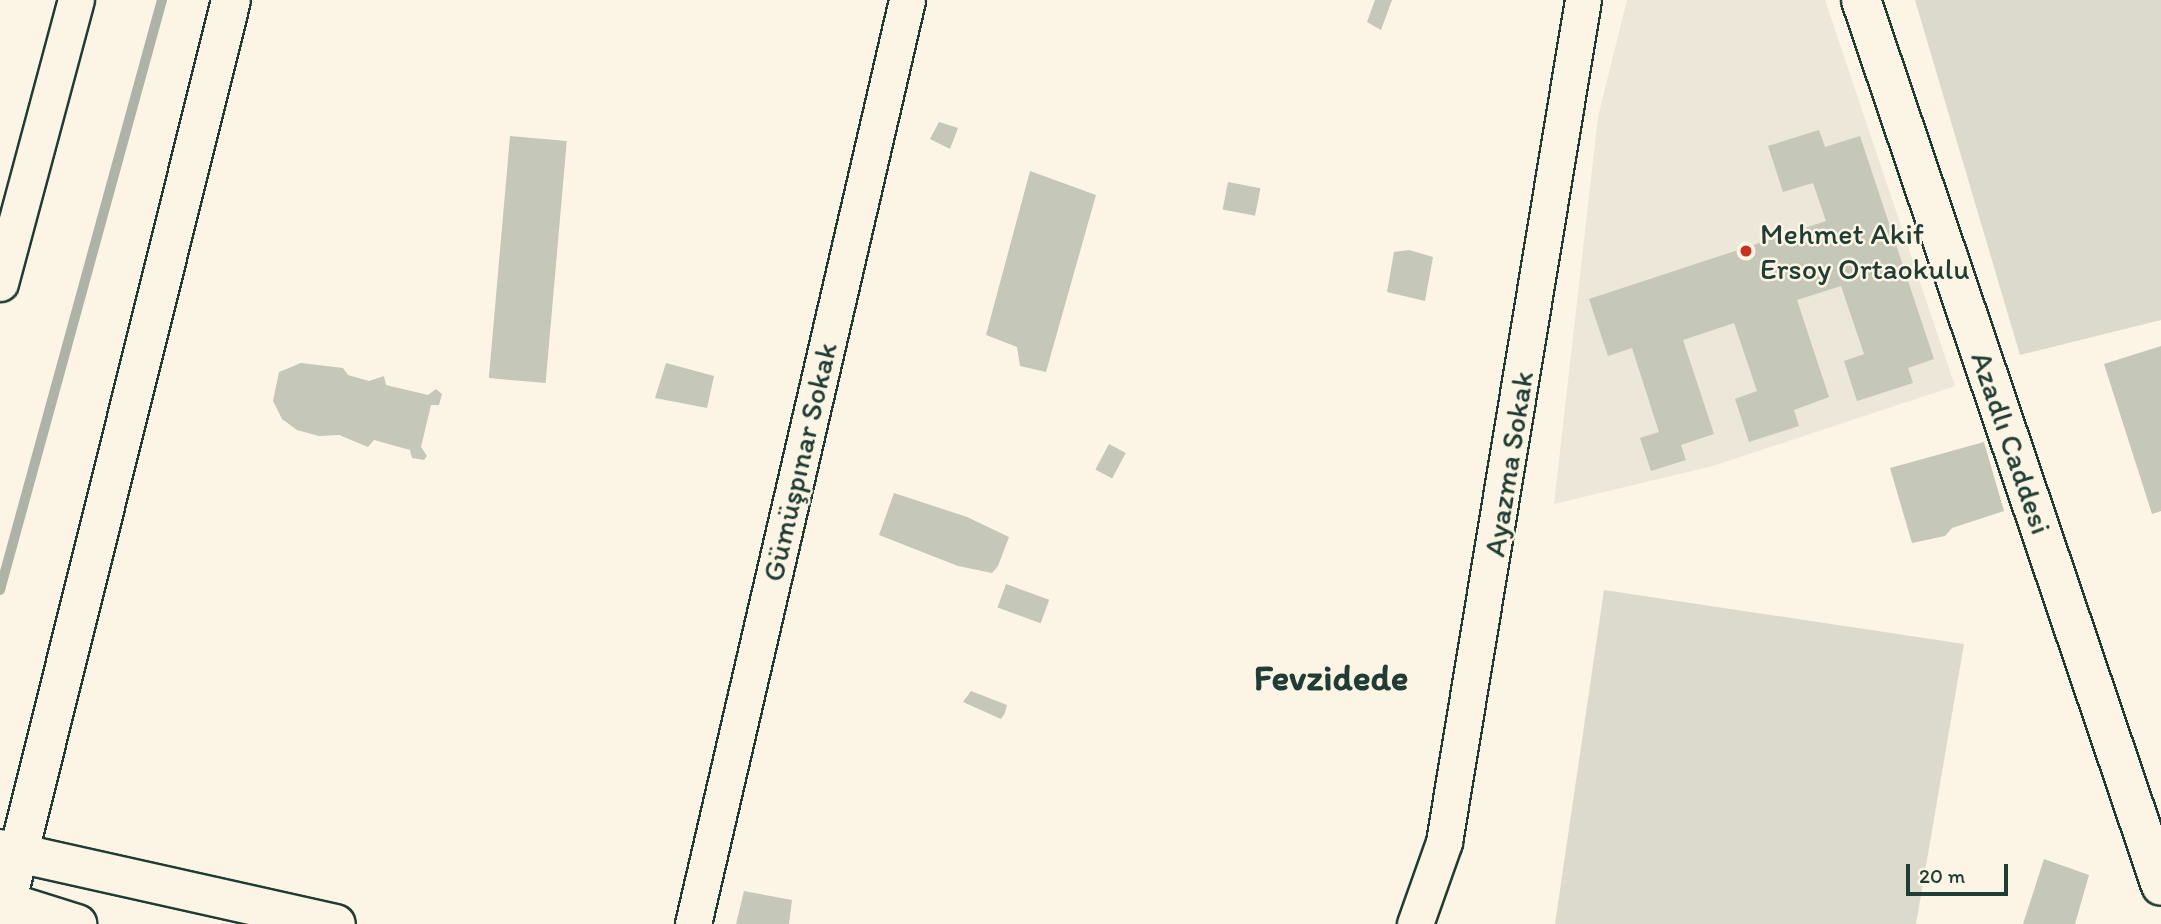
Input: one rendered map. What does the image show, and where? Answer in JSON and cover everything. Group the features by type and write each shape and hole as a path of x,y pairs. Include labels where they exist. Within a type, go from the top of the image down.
{"street":[{"path":"0,284 76,0"},
{"path":"77,924 3,909 10,851 231,0"},
{"name":"Gümüşpınar Sokak","path":"693,924 907,0"},
{"name":"Ayazma Sokak","path":"1416,924 1444,842 1583,0"},
{"name":"Azadlı Caddesi","path":"1861,0 2161,886"},
{"path":"10,851 336,924"}],"shaded area":[{"name":"Mehmet Akif Ersoy Ortaokulu","path":"1627,0 1825,0 1955,386 1713,466 1554,504 1598,117"},
{"path":"1915,0 2161,0 2161,320 2020,355"},
{"path":"1604,590 1964,644 1916,924 1555,924"}],"building":[{"path":"1375,0 1392,0 1381,30 1367,22"},
{"path":"939,122 958,128 950,149 930,139"},
{"path":"1819,130 1825,147 1860,136 1934,359 1908,368 1913,383 1857,401 1844,361 1864,354 1841,286 1797,300 1829,397 1794,410 1799,426 1749,442 1735,399 1757,391 1734,323 1683,340 1714,434 1681,445 1686,460 1651,471 1640,438 1659,432 1632,348 1608,356 1589,299 1826,221 1813,183 1783,192 1768,146"},
{"path":"510,136 567,141 546,383 489,378"},
{"path":"1030,171 1096,195 1046,372 1020,366 1017,347 986,335"},
{"path":"1228,182 1260,188 1255,216 1223,209"},
{"path":"1409,250 1433,257 1425,301 1387,292 1394,252"},
{"path":"2161,346 2161,511 2152,514 2104,364"},
{"path":"301,363 343,368 348,375 369,381 384,376 386,385 428,395 436,389 442,394 439,405 431,405 421,447 427,456 424,460 412,458 410,450 374,440 368,447 339,435 319,436 297,430 282,419 273,401 279,372"},
{"path":"666,363 714,376 707,408 655,398"},
{"path":"1984,442 2004,511 1952,528 1945,536 1912,543 1890,468"},
{"path":"1109,444 1126,453 1112,479 1095,470"},
{"path":"894,493 967,517 1009,537 998,566 992,573 958,566 879,535"},
{"path":"1006,584 1049,600 1041,623 997,607"},
{"path":"971,691 1007,705 1001,719 963,702"},
{"path":"2044,859 2089,875 2075,924 2023,924"},
{"path":"744,891 792,900 789,924 736,924"}],"waterway":[{"path":"0,590 162,0"}],"place":[{"name":"Mehmet Akif Ersoy Ortaokulu","path":"1746,251"}],"district":[{"name":"Fevzidede","path":"1331,677"}]}
